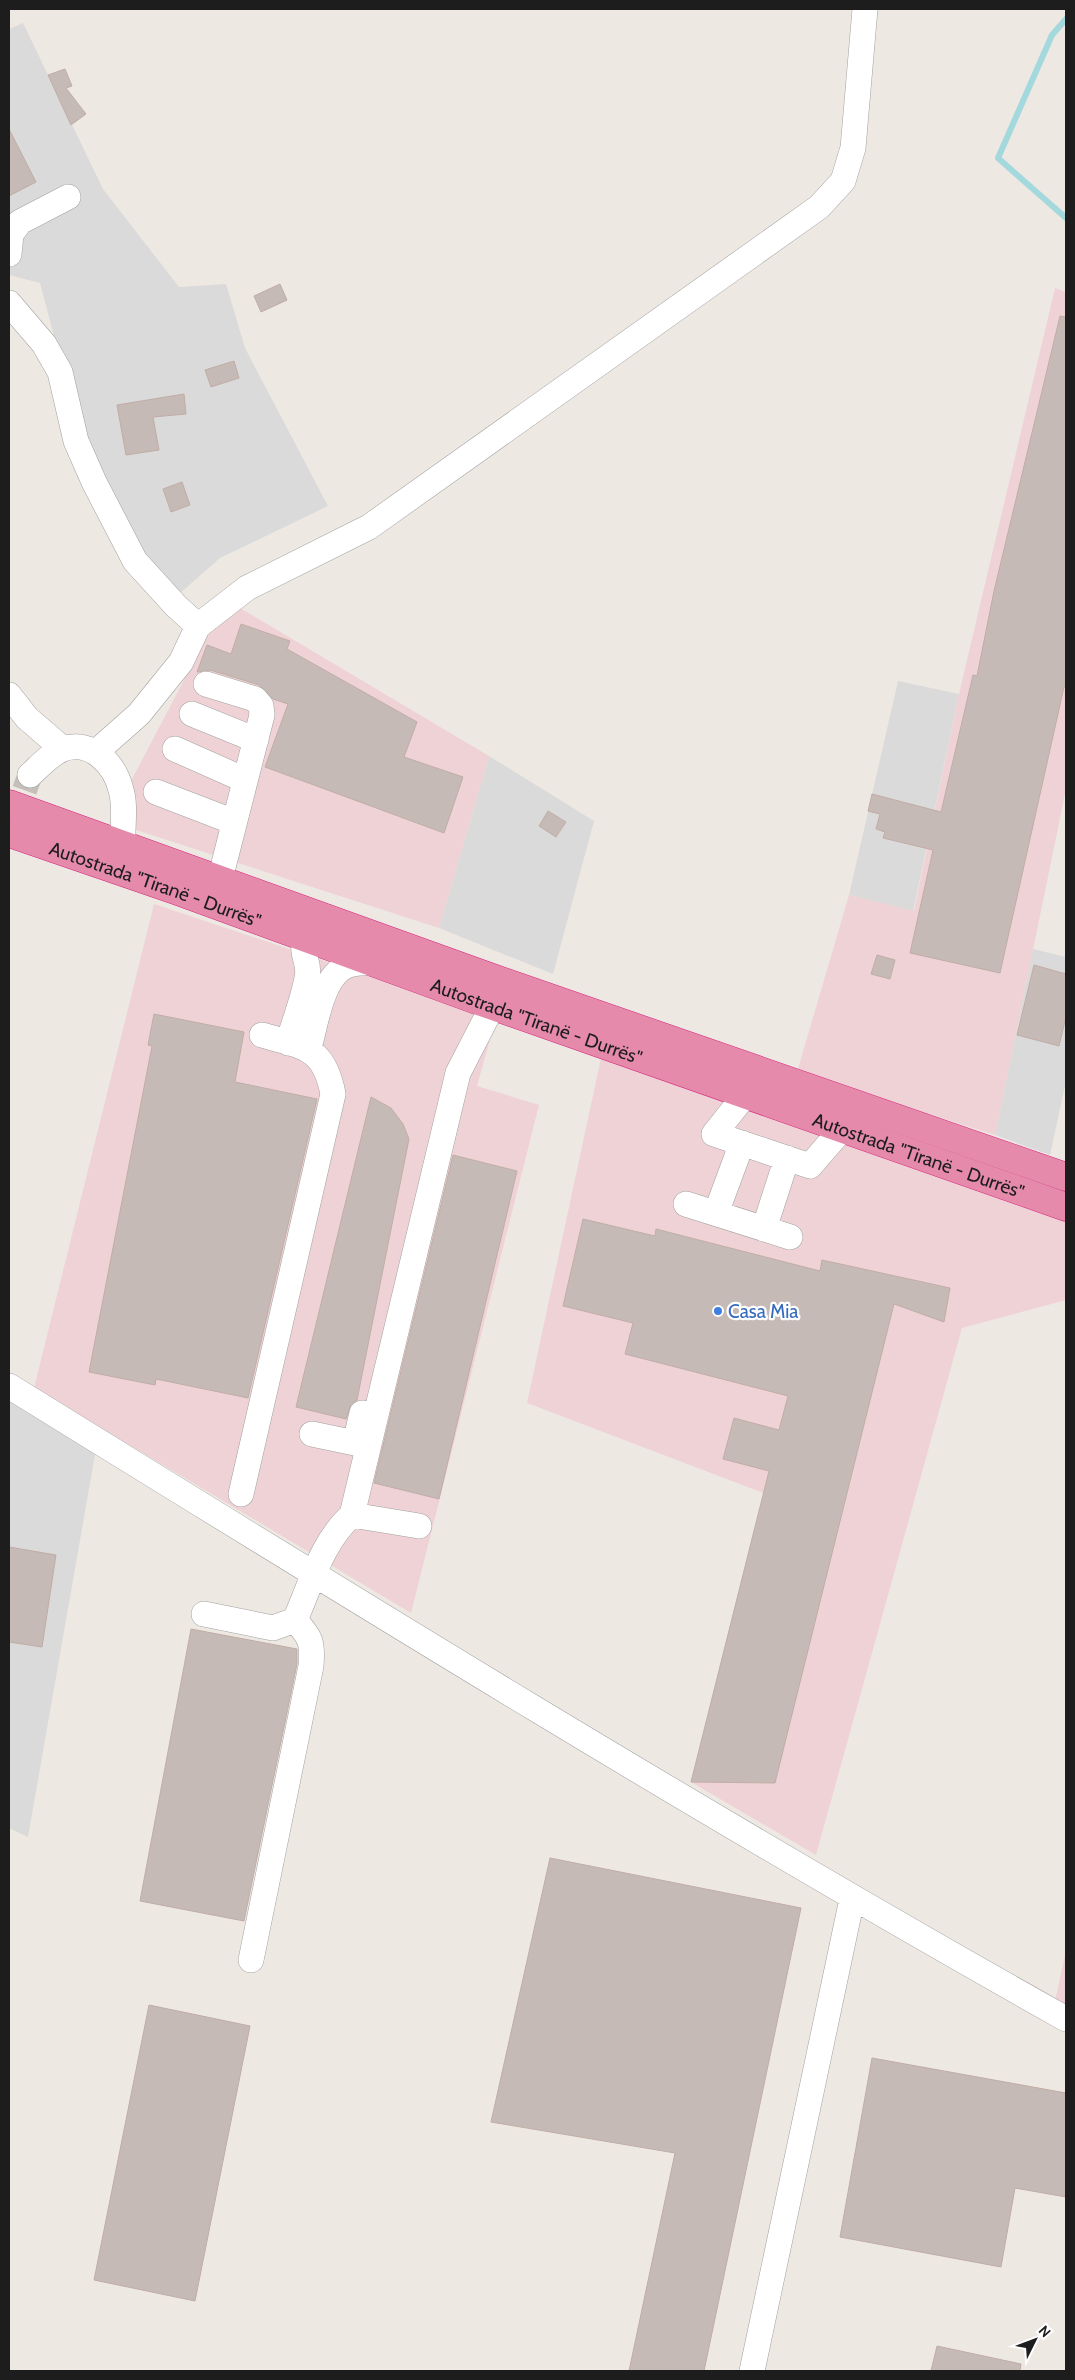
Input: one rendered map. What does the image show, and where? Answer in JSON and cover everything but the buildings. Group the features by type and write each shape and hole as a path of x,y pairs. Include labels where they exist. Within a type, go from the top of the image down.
{"highway":[{"name":"Autostrada \"Tiranë - Durrës\"","path":"9,804 484,975 1066,1177"},
{"name":"Autostrada \"Tiranë - Durrës\"","path":"9,833 1066,1207"}],"street":[{"path":"96,752 139,714 181,662 198,626 247,588 369,527 819,207 843,181 853,148 865,9"},
{"path":"9,254 11,234 20,222 68,197"},
{"path":"9,303 44,344 60,372 76,440 94,482 135,561 176,606 198,626"},
{"path":"206,684 255,699 261,706 262,715 220,879"},
{"path":"9,696 27,718 63,749"},
{"path":"192,714 256,740"},
{"path":"30,776 44,760 63,749 81,748 96,752 113,769 122,792 123,844"},
{"path":"175,749 245,780"},
{"path":"156,792 234,822"},
{"path":"299,1046 308,977 307,964 302,949 306,937"},
{"path":"299,1046 325,988 336,974 351,964 380,963"},
{"path":"312,1434 355,1443 446,1068 486,1003"},
{"path":"204,1614 272,1628 295,1620 329,1540 352,1515 458,1073 486,1003"},
{"path":"241,1494 332,1094 330,1078 322,1063 299,1046 262,1035"},
{"path":"746,1094 714,1134 810,1166 843,1128"},
{"path":"716,1213 742,1143"},
{"path":"764,1229 787,1158"},
{"path":"686,1204 790,1237"},
{"path":"9,1386 315,1576 852,1899 1066,2019"},
{"path":"352,1515 419,1526"},
{"path":"251,1960 312,1658 313,1649 309,1636 295,1620"},
{"path":"752,2371 852,1899"}],"shaded area":[{"path":"23,23 103,189 179,287 226,284 245,348 328,506 220,558 178,595 138,554 81,438 40,283 9,275 9,29"},
{"path":"1055,288 1066,292 1066,789 995,1135 797,1072 849,895 914,911 959,694"},
{"path":"240,608 489,756 439,928 136,830 131,781 207,636"},
{"path":"898,681 959,694 913,912 849,895"},
{"path":"489,756 594,821 553,974 439,928"},
{"path":"154,904 496,1018 477,1086 539,1105 411,1613 34,1388"},
{"path":"1033,949 1066,957 1066,1081 1050,1155 995,1135"},
{"path":"601,1058 1066,1217 1066,1300 962,1328 816,1855 691,1782 766,1494 527,1403"},
{"path":"9,1395 96,1449 28,1837 9,1828"},
{"path":"1066,1951 1066,2007 1055,2001"}],"waterway":[{"path":"1066,19 1052,35 998,158 1066,218"}],"tunnel":[{"path":"12,825 30,775"}],"place":[{"name":"Casa Mia","path":"718,1311"}]}
